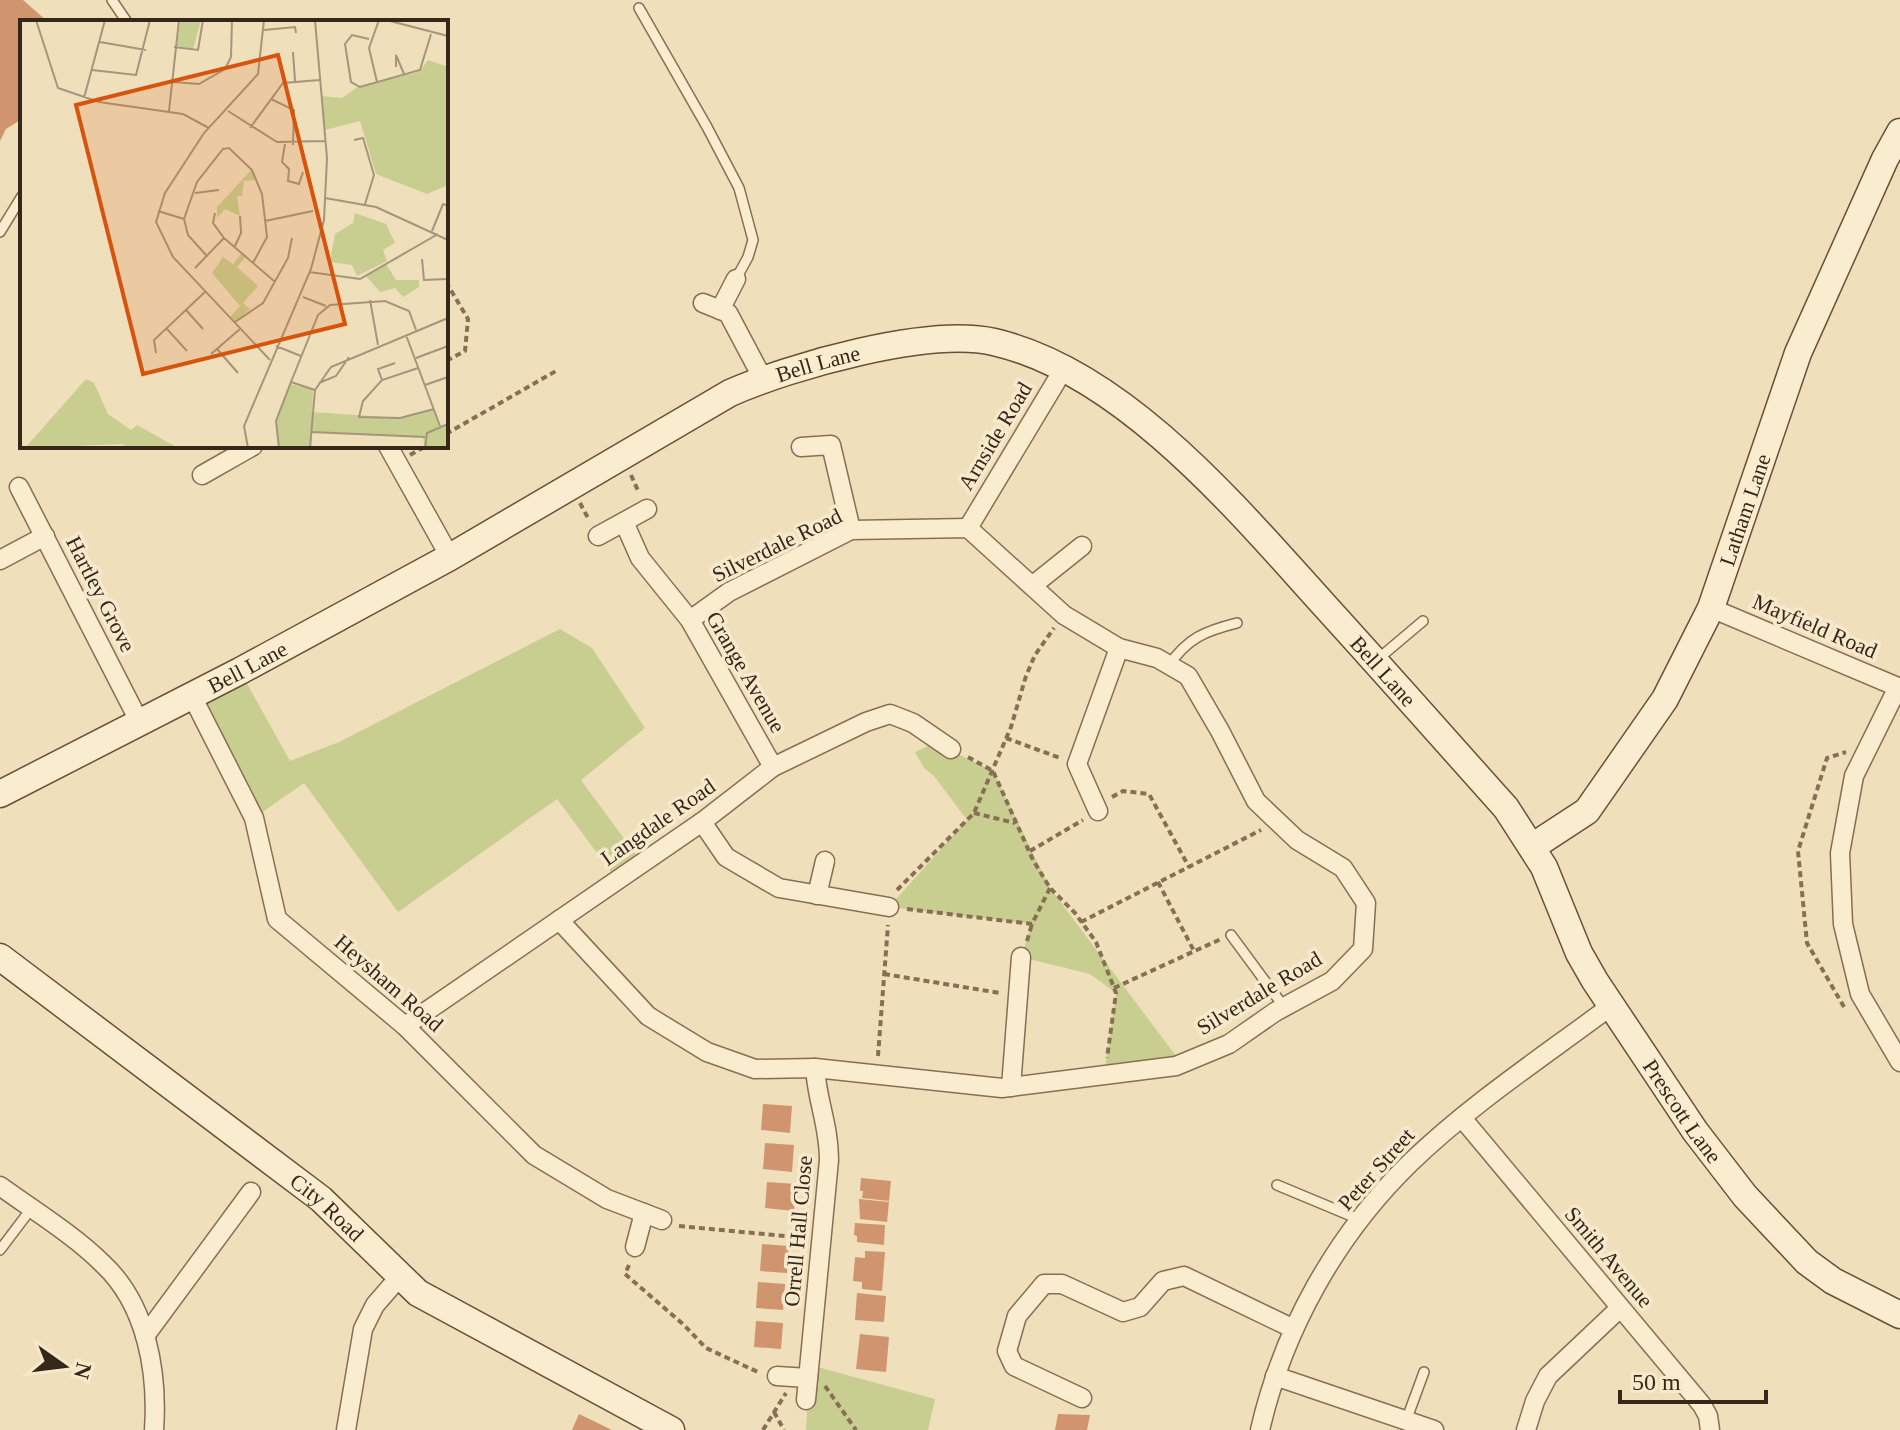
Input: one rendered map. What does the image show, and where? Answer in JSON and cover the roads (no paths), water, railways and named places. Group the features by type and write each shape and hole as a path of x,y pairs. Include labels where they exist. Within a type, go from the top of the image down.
{"street":[{"name":"Latham Lane","path":"1532,847 1575,821 1599,796 1665,699 1711,608 1798,353 1900,132"},
{"path":"736,279 711,306 728,313 763,379"},
{"name":"Bell Lane","path":"0,794 192,696 450,557 701,409 763,379 864,352 951,338 994,342 1042,359 1110,398 1170,445 1276,552 1506,808 1532,847"},
{"name":"Arnside Road","path":"968,528 1063,370"},
{"path":"801,447 831,445 851,530"},
{"path":"202,475 249,448"},
{"path":"389,448 450,557"},
{"name":"Hartley Grove","path":"19,487 140,723"},
{"path":"598,536 647,509"},
{"name":"Grange Avenue","path":"624,522 640,558 690,620 773,767"},
{"name":"Silverdale Road","path":"559,920 648,1016 707,1052 755,1069 815,1068 1011,1087 1176,1066 1229,1044 1284,1007 1332,981 1363,949 1366,903 1343,868 1297,840 1256,801 1188,676 1157,658 1119,648 1064,615 968,528 851,530 729,592 690,620"},
{"path":"0,560 45,536"},
{"path":"1032,586 1082,546"},
{"name":"Mayfield Road","path":"1711,608 1899,688"},
{"path":"1097,808 1077,764 1119,648"},
{"path":"1899,688 1854,776 1840,853 1843,924 1860,994 1900,1062"},
{"name":"Heysham Road","path":"192,696 254,818 277,919 405,1026 534,1155 607,1199 653,1217 635,1247"},
{"name":"Langdale Road","path":"405,1026 702,822 773,767 866,722 890,714 913,723 951,749"},
{"path":"702,822 726,857 779,888 889,907"},
{"name":"Prescott Lane","path":"1532,847 1550,880 1579,953 1695,1131 1777,1232 1807,1262 1833,1281 1900,1315"},
{"path":"817,895 825,861"},
{"name":"City Road","path":"0,957 321,1199 418,1293 671,1430"},
{"path":"1011,1087 1021,957"},
{"name":"Peter Street","path":"1260,1430 1275,1376 1294,1329 1320,1278 1361,1220 1408,1165 1462,1118 1611,1006"},
{"name":"Orrell Hall Close","path":"806,1400 798,1374 821,1239 829,1141 815,1068"},
{"name":"Smith Avenue","path":"1462,1118 1702,1405 1710,1430"},
{"path":"0,1186 104,1264 135,1310 152,1363 154,1430"},
{"path":"145,1336 251,1192"},
{"path":"346,1430 363,1329 375,1305 401,1275"},
{"path":"1082,1398 1014,1366 1007,1351 1017,1316 1044,1284 1062,1284 1123,1312 1140,1307 1163,1281 1184,1276 1294,1329"},
{"path":"1526,1430 1535,1401 1548,1376 1620,1308"},
{"path":"1275,1376 1434,1430"}],"lane":[{"path":"112,0 126,20"},
{"path":"639,8 739,188 753,240 736,279"},
{"path":"0,232 20,199"},
{"path":"1375,662 1423,621"},
{"path":"1169,665 1182,646 1210,629 1237,623"},
{"path":"1231,935 1284,1007"},
{"path":"1277,1185 1361,1220"},
{"path":"0,1250 31,1209"},
{"path":"1406,1421 1424,1372"}]}
